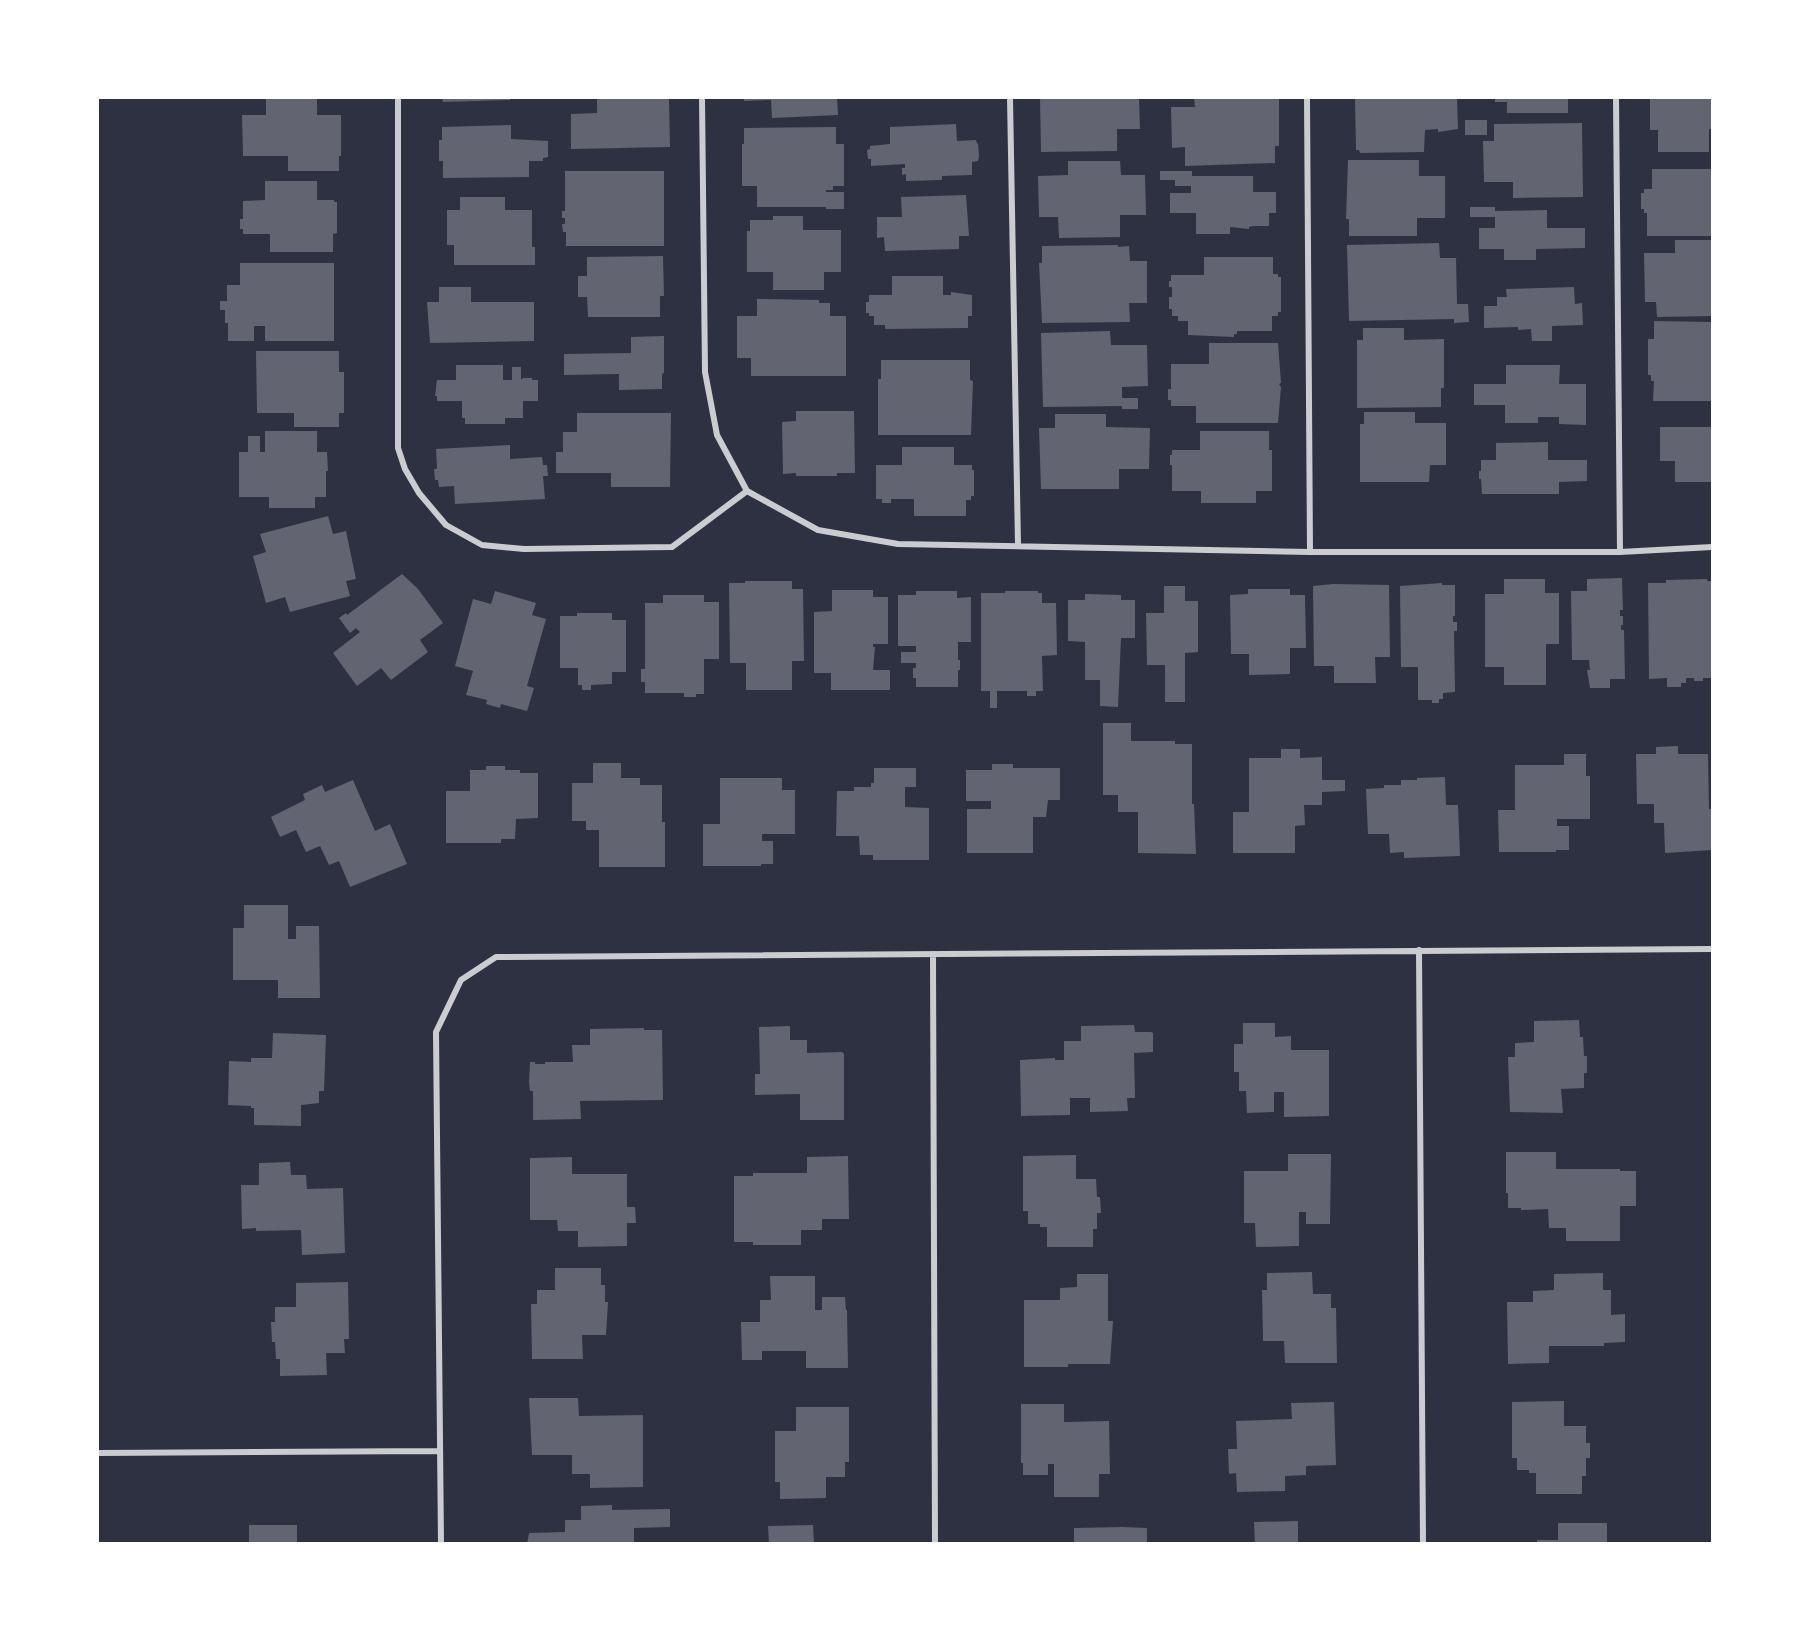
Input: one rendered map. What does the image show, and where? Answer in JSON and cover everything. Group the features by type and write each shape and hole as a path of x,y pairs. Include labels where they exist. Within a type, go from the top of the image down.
{"street":[{"path":"398,98 398,448 405,469 419,493 446,525 482,545 524,549 672,547 747,491"},
{"path":"702,98 705,372 717,435 747,491 818,530 898,543 1310,552 1620,552 1713,547"},
{"path":"1010,98 1018,545"},
{"path":"1307,98 1310,552"},
{"path":"1616,98 1620,552"},
{"path":"441,1544 436,1032 461,980 496,957 1713,949"},
{"path":"1419,950 1423,1544"},
{"path":"933,954 935,1544"},
{"path":"98,1453 440,1451"}],"building":[{"path":"266,98 317,98 317,115 341,115 339,171 288,171 288,156 243,156 242,115 266,115"},
{"path":"442,98 510,98 510,100 443,102"},
{"path":"597,98 669,98 670,147 571,149 571,114 597,113"},
{"path":"744,98 837,98 838,115 772,118 771,100 744,101"},
{"path":"1040,98 1139,98 1140,129 1117,129 1117,151 1041,152"},
{"path":"1194,98 1279,98 1279,146 1275,146 1275,163 1185,166 1185,147 1172,148 1171,107 1195,107"},
{"path":"1355,98 1457,98 1458,129 1438,132 1438,129 1425,130 1424,152 1360,153 1356,150"},
{"path":"1495,98 1568,98 1568,113 1507,113 1507,102 1495,102"},
{"path":"1650,98 1712,98 1709,152 1658,152 1658,130 1650,130"},
{"path":"1465,120 1487,120 1487,135 1465,135"},
{"path":"1582,123 1583,197 1513,198 1513,182 1484,182 1483,141 1494,141 1494,124"},
{"path":"956,124 957,141 976,140 978,143 979,156 978,161 972,162 972,175 942,176 942,180 906,181 906,174 902,175 902,168 905,168 905,164 871,166 867,150 870,146 890,144 890,127"},
{"path":"511,125 511,139 548,141 548,157 543,158 543,161 529,161 529,177 443,178 443,161 439,161 439,140 442,140 442,127"},
{"path":"836,127 836,144 844,144 844,186 833,186 833,190 826,190 826,192 844,192 844,209 757,207 757,186 742,186 744,128"},
{"path":"1348,160 1419,160 1419,176 1445,176 1445,218 1417,218 1417,236 1349,236 1349,219 1346,219"},
{"path":"1068,161 1120,161 1121,175 1145,175 1146,215 1120,215 1120,237 1059,238 1058,217 1039,217 1038,176 1068,175"},
{"path":"1652,169 1712,169 1712,236 1647,236 1647,213 1641,209 1641,193 1644,193 1644,189 1652,189"},
{"path":"565,171 664,171 664,246 566,246 566,232 563,232 562,224 565,224 562,211 565,211"},
{"path":"1160,171 1192,171 1192,176 1253,176 1253,192 1276,192 1276,213 1269,213 1269,226 1253,226 1249,229 1230,227 1230,234 1196,234 1196,213 1170,213 1170,193 1191,193 1191,186 1175,186 1175,180 1160,180"},
{"path":"265,181 317,181 317,200 337,202 337,233 333,234 333,252 270,252 270,234 243,234 243,229 240,229 240,219 243,219 243,201 265,200"},
{"path":"966,195 969,236 959,236 959,249 885,251 884,237 877,238 877,217 902,217 901,197"},
{"path":"460,197 505,197 505,210 532,210 532,247 535,247 535,265 454,265 454,245 447,245 447,210 460,210"},
{"path":"1470,207 1495,207 1495,211 1547,210 1547,228 1585,228 1585,248 1536,249 1536,260 1504,260 1504,249 1479,249 1479,228 1495,228 1495,217 1470,217"},
{"path":"773,216 803,216 803,230 841,230 841,272 824,272 824,290 773,290 773,272 747,272 747,231 750,231 750,220 773,220"},
{"path":"1675,240 1712,240 1712,316 1657,317 1656,302 1645,302 1644,253 1675,253"},
{"path":"1439,243 1440,258 1456,258 1457,304 1468,304 1469,322 1454,323 1454,319 1349,321 1347,245"},
{"path":"1118,245 1118,247 1129,246 1130,261 1147,261 1147,303 1129,303 1130,322 1042,323 1039,263 1042,263 1042,246"},
{"path":"663,256 664,296 660,296 660,317 588,317 587,297 578,297 578,276 587,276 587,257"},
{"path":"1204,257 1273,257 1273,274 1281,277 1281,312 1278,312 1278,316 1272,316 1272,331 1237,331 1234,337 1188,335 1188,321 1178,321 1178,316 1172,316 1172,309 1169,309 1172,287 1169,287 1169,281 1171,281 1171,275 1204,275"},
{"path":"240,263 334,263 334,341 265,341 265,326 254,326 254,341 228,341 228,323 225,323 225,310 220,310 220,301 227,301 227,285 240,285"},
{"path":"892,276 943,276 943,295 951,295 951,292 972,295 972,316 968,316 968,328 885,329 885,325 874,325 874,316 866,313 866,302 869,302 869,295 892,295"},
{"path":"439,287 471,287 471,302 534,302 534,341 430,343 427,302 439,302"},
{"path":"1574,287 1575,304 1582,303 1583,325 1552,326 1552,341 1532,341 1531,329 1484,328 1484,306 1497,306 1497,297 1507,297 1506,289"},
{"path":"757,299 819,300 819,303 830,303 830,316 846,316 846,376 751,376 751,358 737,358 737,316 757,316"},
{"path":"1654,321 1712,322 1712,401 1653,401 1654,381 1651,381 1651,375 1648,375 1648,339 1654,339"},
{"path":"1363,328 1404,328 1404,340 1444,339 1444,388 1441,388 1441,407 1357,408 1357,340 1363,340"},
{"path":"1110,331 1111,345 1147,345 1148,386 1122,387 1122,398 1138,398 1138,409 1122,409 1122,406 1043,407 1041,333"},
{"path":"664,336 662,389 619,390 619,374 564,375 564,354 631,353 631,337"},
{"path":"1209,343 1278,343 1281,387 1278,423 1196,423 1196,406 1171,406 1171,400 1168,400 1168,389 1171,389 1171,364 1209,364"},
{"path":"256,351 339,351 339,372 344,372 344,413 339,413 339,427 294,427 294,413 257,413"},
{"path":"881,360 970,360 970,380 973,381 971,435 878,435 878,379 881,379"},
{"path":"456,365 503,365 503,380 512,380 512,367 521,367 521,380 532,378 532,380 538,380 538,401 523,401 523,418 505,418 505,424 465,424 465,418 462,418 462,401 437,401 437,396 435,396 437,380 456,380"},
{"path":"1506,365 1560,365 1559,384 1586,384 1586,425 1559,424 1559,417 1538,417 1538,423 1505,423 1505,405 1474,405 1474,384 1506,384"},
{"path":"796,411 854,411 855,473 837,473 837,476 783,474 782,422 796,421"},
{"path":"1364,412 1415,412 1415,423 1446,423 1446,465 1430,465 1429,482 1360,482 1360,424 1364,424"},
{"path":"577,413 671,413 670,487 611,487 611,473 556,473 556,452 563,452 563,432 577,432"},
{"path":"1055,414 1106,414 1106,427 1150,428 1149,469 1119,469 1119,489 1041,489 1039,428 1055,428"},
{"path":"1660,427 1712,427 1712,482 1675,482 1675,461 1660,461"},
{"path":"265,431 317,431 317,452 327,452 328,471 326,471 326,497 315,497 315,508 269,508 269,497 239,497 239,452 248,452 248,436 260,436 260,452 265,452"},
{"path":"1200,431 1269,431 1269,450 1272,450 1272,491 1256,491 1256,503 1201,503 1201,491 1172,491 1170,455 1172,455 1172,450 1200,450"},
{"path":"1548,442 1548,460 1587,460 1587,481 1559,482 1559,494 1482,494 1481,479 1479,479 1481,460 1496,460 1496,443"},
{"path":"510,445 510,459 542,457 543,465 547,465 548,476 543,476 545,499 455,504 454,486 439,487 438,480 435,480 436,449"},
{"path":"902,447 954,447 954,465 972,465 974,496 971,496 971,500 966,500 966,516 914,516 914,499 891,499 891,503 882,503 882,499 876,499 876,465 902,465"},
{"path":"328,516 333,534 346,531 356,579 346,581 350,596 290,612 285,597 266,603 253,556 266,552 260,534"},
{"path":"402,574 418,589 443,623 420,640 428,652 391,680 381,668 357,686 333,653 360,632 356,628 350,633 339,618 346,613 347,615"},
{"path":"1622,578 1623,610 1620,610 1620,616 1623,616 1621,630 1624,630 1625,679 1610,679 1610,688 1590,688 1587,670 1590,670 1589,660 1572,660 1571,591 1587,591 1587,579"},
{"path":"1504,579 1545,579 1545,593 1559,593 1559,644 1546,644 1546,685 1504,685 1504,667 1485,667 1485,594 1504,594"},
{"path":"1707,579 1707,581 1712,581 1712,678 1694,681 1694,678 1686,678 1686,683 1681,683 1681,687 1667,687 1667,678 1649,679 1648,583"},
{"path":"745,581 792,581 792,589 803,589 804,661 792,661 792,690 746,690 746,663 730,663 729,583 745,583"},
{"path":"1442,583 1442,585 1455,585 1453,622 1457,622 1457,631 1454,631 1455,692 1443,693 1443,699 1439,699 1439,703 1432,703 1432,700 1418,700 1418,667 1401,667 1400,586"},
{"path":"1389,585 1390,657 1375,657 1376,683 1334,683 1334,666 1314,666 1313,586"},
{"path":"1164,586 1185,586 1185,601 1198,601 1198,652 1185,653 1185,702 1165,702 1165,665 1147,665 1146,613 1164,613"},
{"path":"1248,589 1290,589 1290,595 1305,595 1306,648 1290,648 1290,674 1249,675 1249,654 1231,654 1230,595 1248,594"},
{"path":"832,590 873,590 873,597 888,597 888,644 873,644 875,647 873,670 890,670 890,690 831,690 831,673 814,673 814,612 832,611"},
{"path":"495,591 536,603 532,615 546,619 527,686 534,688 527,711 501,704 500,708 486,704 487,700 466,695 473,671 455,666 473,599 491,604"},
{"path":"916,591 957,591 957,598 971,597 971,642 958,642 960,670 958,670 958,687 916,687 913,668 916,668 916,663 901,663 901,652 916,652 916,646 898,646 898,595 916,595"},
{"path":"1005,591 1038,591 1042,593 1042,603 1056,603 1057,655 1042,656 1043,691 1036,691 1036,696 1027,696 1027,691 997,691 997,708 990,708 990,691 981,691 981,593 1005,593"},
{"path":"1085,594 1121,595 1121,600 1135,600 1135,638 1121,638 1118,707 1100,706 1100,680 1085,680 1085,642 1068,641 1068,600 1085,600"},
{"path":"663,595 704,595 704,602 719,602 719,659 704,659 704,694 696,694 696,697 684,697 684,693 645,693 645,682 641,682 641,669 645,669 645,603 663,603"},
{"path":"577,613 612,613 612,620 626,620 626,672 612,672 612,684 591,685 591,690 582,690 582,685 578,685 578,668 560,668 560,616 577,616"},
{"path":"1103,723 1131,723 1131,741 1175,741 1175,744 1192,744 1192,804 1194,804 1196,854 1138,853 1138,812 1118,812 1118,795 1103,795"},
{"path":"1678,746 1678,754 1708,754 1712,850 1665,853 1664,823 1654,823 1654,804 1637,804 1636,754 1656,754 1656,747"},
{"path":"1281,749 1300,749 1300,758 1322,757 1322,780 1345,780 1345,791 1322,792 1322,805 1304,805 1305,825 1295,826 1295,853 1233,853 1233,812 1249,812 1249,758 1281,758"},
{"path":"1564,754 1586,754 1586,776 1590,776 1590,819 1557,819 1557,826 1569,826 1569,850 1499,852 1498,810 1515,810 1515,765 1564,765"},
{"path":"593,763 621,763 621,778 640,778 640,785 662,785 665,867 599,867 599,830 586,830 586,821 572,821 572,783 593,783"},
{"path":"992,764 1013,764 1013,768 1060,768 1060,800 1048,800 1046,817 1033,817 1033,853 967,853 967,809 991,809 991,801 966,801 966,770 992,770"},
{"path":"486,766 505,766 505,770 538,773 538,818 516,819 515,839 501,839 501,843 446,843 446,791 470,791 470,770 486,770"},
{"path":"874,768 916,768 916,787 905,787 905,807 929,808 929,860 873,860 873,855 860,855 859,836 836,836 837,791 854,791 854,787 871,787 871,783 874,783"},
{"path":"1445,777 1446,805 1458,805 1460,856 1404,858 1404,852 1390,853 1389,834 1368,834 1366,789 1384,788 1384,785 1401,785 1401,780"},
{"path":"720,778 782,778 782,790 795,790 795,834 762,834 762,841 773,841 773,864 703,866 703,824 720,824"},
{"path":"353,780 375,831 390,824 407,864 350,887 339,861 329,865 320,846 306,852 296,830 280,837 271,817 305,800 303,794 322,785 325,792"},
{"path":"244,905 288,905 288,939 296,939 296,926 319,926 320,998 278,998 278,980 233,980 233,928 244,928"},
{"path":"1579,1020 1584,1056 1587,1056 1584,1088 1561,1089 1563,1113 1510,1112 1508,1057 1515,1057 1515,1043 1534,1042 1534,1021"},
{"path":"1243,1023 1275,1023 1275,1037 1291,1036 1291,1050 1329,1050 1329,1116 1284,1117 1284,1092 1274,1092 1274,1112 1247,1113 1246,1091 1239,1091 1239,1072 1234,1072 1234,1044 1243,1044"},
{"path":"1134,1025 1135,1032 1153,1033 1153,1052 1134,1053 1135,1098 1127,1098 1128,1111 1090,1112 1090,1098 1070,1098 1070,1115 1021,1116 1020,1060 1055,1058 1055,1060 1064,1060 1064,1041 1081,1041 1081,1026"},
{"path":"790,1026 790,1040 807,1040 807,1053 842,1052 844,1054 844,1120 800,1120 800,1094 755,1095 755,1074 760,1074 759,1027"},
{"path":"644,1028 644,1030 662,1030 663,1100 580,1101 581,1119 533,1120 533,1091 530,1091 529,1082 530,1062 545,1064 545,1062 573,1062 572,1045 590,1045 590,1029"},
{"path":"273,1033 326,1035 324,1091 319,1091 319,1103 301,1105 301,1126 254,1125 254,1108 228,1105 229,1061 251,1062 251,1058 272,1058"},
{"path":"1506,1152 1556,1152 1556,1169 1636,1171 1636,1206 1620,1206 1620,1241 1566,1241 1566,1228 1549,1228 1548,1209 1508,1208"},
{"path":"1288,1154 1331,1154 1330,1224 1306,1224 1306,1212 1299,1212 1299,1246 1256,1247 1255,1223 1244,1223 1244,1171 1288,1171"},
{"path":"1076,1155 1076,1179 1096,1179 1097,1197 1100,1197 1101,1213 1097,1213 1097,1229 1093,1229 1093,1247 1047,1247 1047,1227 1040,1227 1040,1224 1028,1224 1028,1211 1023,1211 1023,1156"},
{"path":"848,1156 849,1219 822,1219 822,1230 801,1230 801,1245 753,1245 753,1242 734,1242 734,1176 753,1176 753,1173 807,1173 807,1157"},
{"path":"572,1157 572,1174 627,1174 627,1207 635,1207 636,1223 627,1223 627,1246 578,1247 578,1231 558,1231 557,1220 530,1220 530,1158"},
{"path":"290,1162 291,1175 306,1175 307,1189 343,1188 345,1253 302,1255 301,1230 242,1229 241,1185 259,1185 259,1163"},
{"path":"555,1268 601,1268 601,1285 605,1285 605,1302 608,1302 606,1335 582,1335 583,1359 532,1359 531,1304 537,1304 537,1290 555,1290"},
{"path":"1312,1272 1313,1294 1331,1294 1331,1308 1336,1308 1337,1363 1285,1363 1284,1341 1263,1341 1262,1290 1267,1290 1267,1273"},
{"path":"1603,1273 1603,1290 1611,1290 1611,1315 1625,1314 1625,1342 1604,1343 1604,1346 1549,1346 1549,1363 1508,1364 1507,1302 1533,1302 1533,1291 1554,1290 1554,1274"},
{"path":"1077,1274 1108,1274 1108,1321 1113,1321 1110,1364 1024,1367 1024,1300 1060,1300 1060,1288 1077,1287"},
{"path":"770,1276 815,1276 815,1310 822,1310 822,1297 845,1297 848,1368 806,1368 806,1351 762,1351 762,1360 742,1360 741,1322 760,1322 760,1300 771,1300"},
{"path":"348,1282 349,1339 344,1339 345,1353 326,1353 327,1375 280,1376 280,1359 276,1359 275,1342 272,1342 271,1322 275,1322 275,1307 296,1307 296,1283"},
{"path":"529,1398 578,1398 579,1416 643,1415 643,1487 590,1488 590,1474 572,1474 572,1455 532,1455"},
{"path":"1564,1401 1564,1426 1586,1426 1586,1443 1590,1443 1590,1458 1586,1458 1586,1476 1582,1476 1582,1494 1536,1494 1536,1473 1529,1473 1529,1470 1517,1470 1517,1458 1512,1458 1512,1402"},
{"path":"1334,1402 1336,1465 1306,1466 1306,1475 1285,1476 1285,1491 1237,1492 1236,1473 1229,1474 1228,1449 1237,1449 1236,1421 1292,1419 1291,1403"},
{"path":"1021,1404 1064,1404 1064,1422 1109,1421 1110,1474 1099,1474 1099,1497 1054,1497 1054,1464 1048,1464 1048,1475 1023,1475"},
{"path":"796,1407 849,1407 849,1462 845,1462 845,1477 826,1477 826,1498 780,1499 780,1482 775,1482 775,1431 796,1431"},
{"path":"612,1505 612,1510 670,1509 670,1527 634,1528 634,1544 527,1544 529,1533 565,1532 565,1520 581,1520 581,1506"},
{"path":"1298,1521 1298,1544 1255,1544 1254,1522"},
{"path":"1558,1523 1607,1523 1607,1544 1537,1544 1537,1540 1558,1540"},
{"path":"249,1525 297,1525 297,1544 249,1544"},
{"path":"813,1525 814,1544 769,1544 768,1526"},
{"path":"1074,1528 1147,1528 1147,1544 1074,1544"}]}
